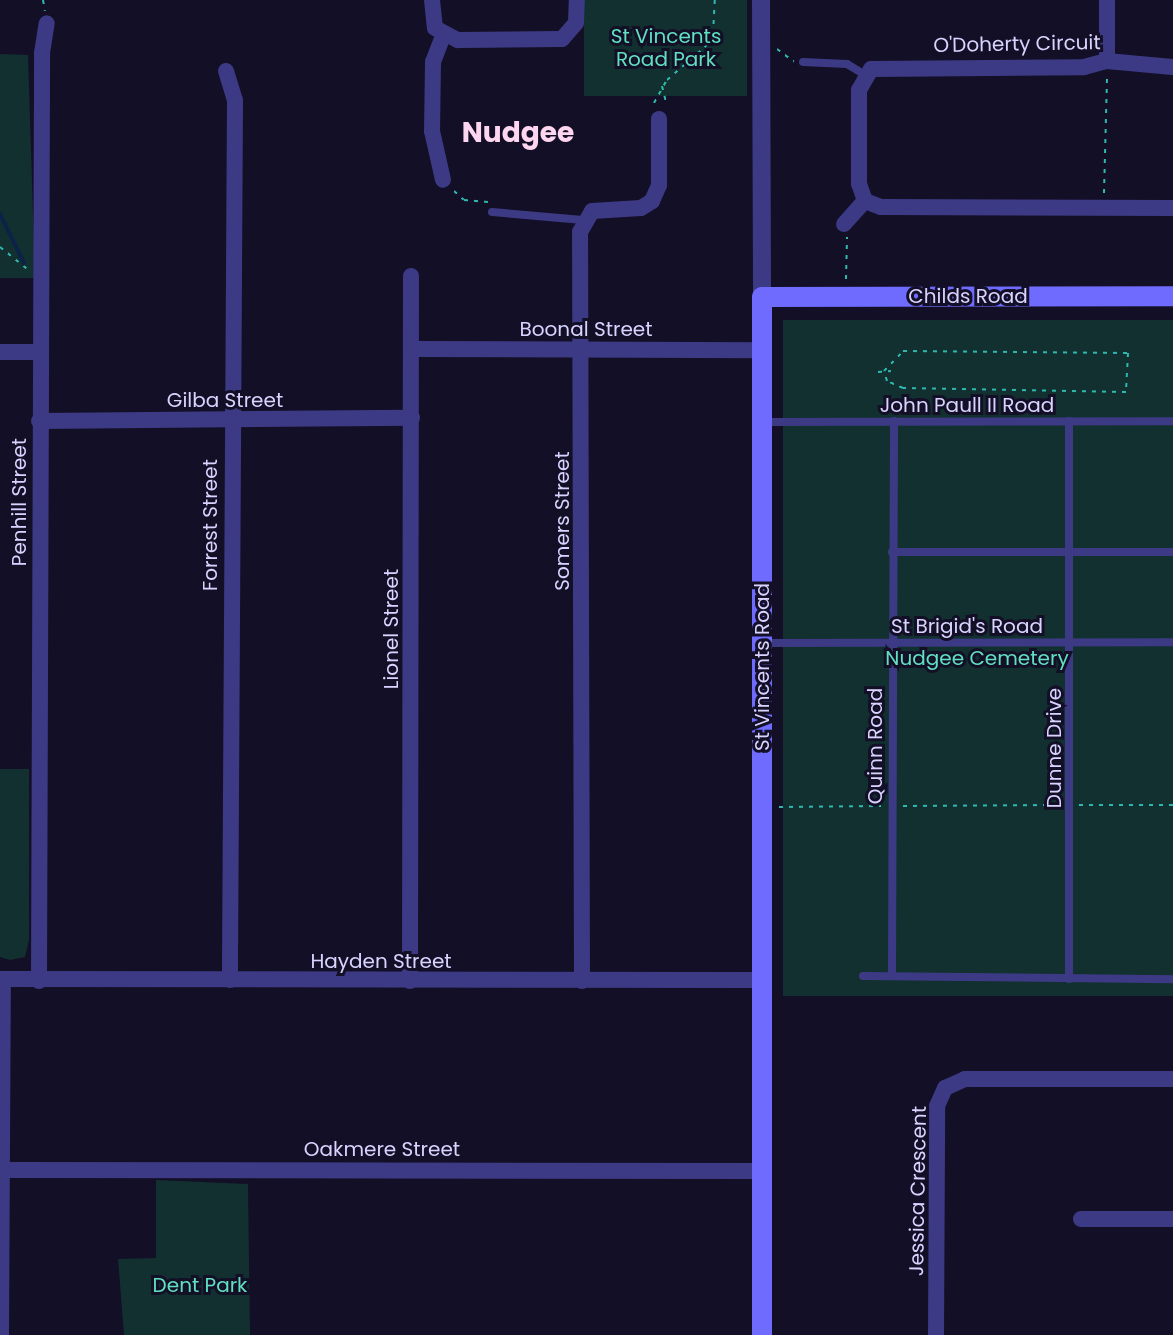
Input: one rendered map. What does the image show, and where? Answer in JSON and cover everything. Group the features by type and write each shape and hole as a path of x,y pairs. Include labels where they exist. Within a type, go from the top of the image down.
{"main road":[{"name":"Childs Road","path":"762,297 1173,296"},
{"name":"St Vincents Road","path":"762,297 762,1335"}],"street":[{"path":"432,0 433,23 443,36"},
{"path":"443,36 562,39 576,23 577,0"},
{"name":"St Vincents Road","path":"761,0 762,297"},
{"path":"1107,0 1111,62"},
{"name":"Penhill Street","path":"39,981 42,53 47,23"},
{"path":"443,36 433,62 432,131 443,180"},
{"name":"O'Doherty Circuit","path":"865,75 881,66 1084,67 1111,62 1173,67"},
{"name":"Forrest Street","path":"226,71 235,100 230,980"},
{"path":"865,75 859,90 859,184 865,201"},
{"path":"583,220 598,210 635,209 652,201 659,185 659,119"},
{"path":"865,201 881,207 1173,208"},
{"path":"844,224 865,201"},
{"name":"Somers Street","path":"582,981 583,220"},
{"name":"Lionel Street","path":"410,981 411,276"},
{"name":"Boonal Street","path":"411,349 762,350"},
{"path":"0,352 41,352"},
{"name":"Gilba Street","path":"39,421 412,418"},
{"path":"1,979 1,1335"},
{"name":"Hayden Street","path":"1,979 762,980"},
{"name":"Jessica Crescent","path":"936,1335 937,1106 945,1088 965,1079 1173,1079"},
{"name":"Oakmere Street","path":"1,1170 762,1171"},
{"path":"1081,1219 1173,1219"}],"lane":[{"path":"803,62 847,64 865,75"},
{"path":"497,212 583,220"},
{"name":"Quinn Road","path":"892,975 894,421"},
{"name":"Dunne Drive","path":"1069,421 1069,979"},
{"name":"John Paull II Road","path":"762,422 1173,421"},
{"path":"892,552 1173,552"},
{"name":"St Brigid's Road","path":"762,643 1173,642"},
{"path":"863,976 1173,979"}],"path":[{"path":"659,119 654,99 662,86 706,46 713,34 715,0"},
{"path":"777,49 803,62"},
{"path":"1104,208 1104,82 1111,62"},
{"path":"662,86 666,102"},
{"path":"443,180 464,200 487,201 497,212"},
{"path":"844,224 846,296"},
{"path":"0,247 41,278"},
{"path":"903,351 1128,353 1126,392 933,391 903,388 887,381 884,371 895,354 903,351"},
{"path":"878,372 891,371"},
{"path":"762,807 1173,805"}],"green space":[{"name":"St Vincents Road Park","path":"584,0 747,0 747,96 584,96"},
{"path":"0,54 28,55 35,278 0,278"},
{"name":"Nudgee Cemetery","path":"783,320 1173,320 1173,996 783,996"},
{"path":"0,769 29,769 29,940 25,957 10,960 0,957"},
{"name":"Dent Park","path":"156,1180 248,1184 250,1335 124,1335 118,1259 156,1258"}],"waterway":[{"path":"0,214 24,263"}],"district":[{"name":"Nudgee","path":"518,133"}]}
